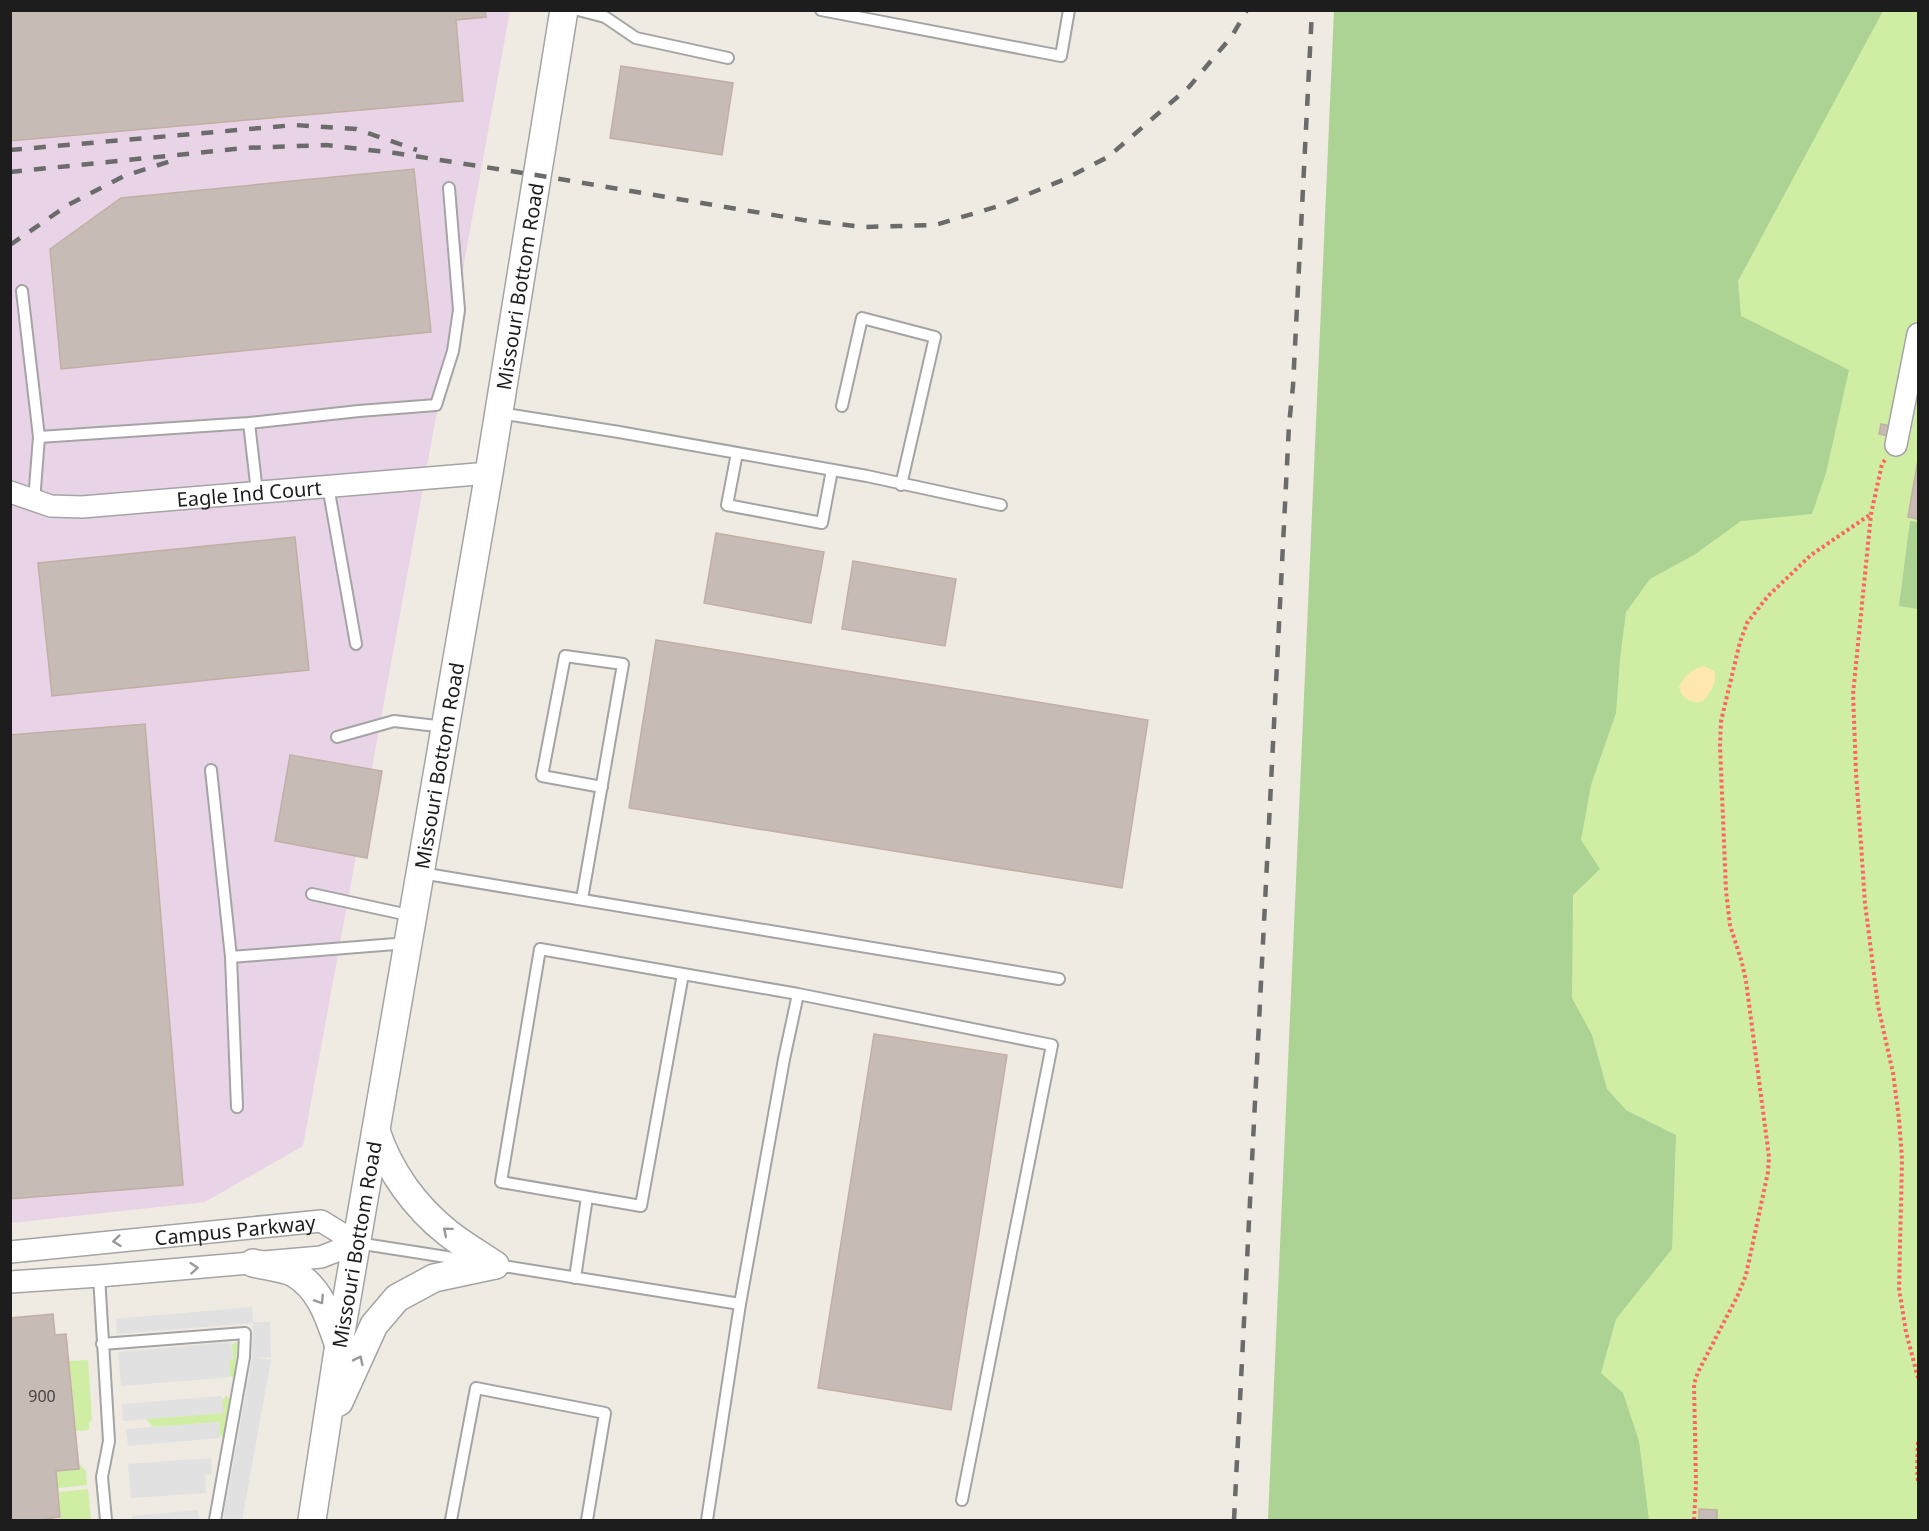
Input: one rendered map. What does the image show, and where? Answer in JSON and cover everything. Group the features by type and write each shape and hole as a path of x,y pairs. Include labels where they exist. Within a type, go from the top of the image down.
{"street":[{"name":"Missouri Bottom Road","path":"312,1521 339,1344 499,413 564,10"},
{"path":"1896,445 1918,334"},
{"name":"Eagle Ind Court","path":"10,492 51,506 82,507 489,472"},
{"path":"376,1131 381,1147 397,1176 416,1203 447,1233 495,1265"},
{"name":"Campus Parkway","path":"10,1252 321,1221 357,1243"},
{"name":"Campus Parkway","path":"10,1282 321,1257 357,1243"},
{"path":"253,1263 294,1273 314,1290 327,1310 339,1344"},
{"path":"326,1433 374,1325 397,1298 434,1278 495,1265"}],"lane":[{"path":"578,10 605,17 636,38 728,58"},
{"path":"821,10 1060,56 1069,10"},
{"path":"39,437 249,423 436,405 453,351 459,310 449,188"},
{"path":"22,291 39,437 34,501"},
{"path":"842,406 862,318 935,337 902,485"},
{"path":"499,413 832,470 1001,505"},
{"path":"249,423 257,492"},
{"path":"737,453 727,505 822,523 832,470"},
{"path":"328,486 356,644"},
{"path":"582,899 602,787 623,664 566,656 542,776 602,787"},
{"path":"337,737 394,721 446,727"},
{"path":"211,770 231,957 237,1107"},
{"path":"421,873 1059,980"},
{"path":"312,894 413,916"},
{"path":"231,957 409,943"},
{"path":"683,974 641,1206 501,1182 540,949 798,994 1052,1045 962,1500"},
{"path":"707,1521 740,1304 784,1059 798,994"},
{"path":"575,1278 587,1197"},
{"path":"357,1243 740,1304"},
{"path":"99,1276 108,1441 102,1477 106,1521"},
{"path":"102,1344 244,1333 244,1356 215,1521"},
{"path":"451,1521 476,1388 605,1413 587,1521"}],"path":[{"path":"1694,1521 1696,1484 1694,1384 1746,1275 1768,1172 1769,1157 1744,972 1730,925 1726,891 1721,721 1740,642 1747,622 1755,610 1810,555 1871,514 1853,694 1856,772 1865,903 1878,1006 1893,1073 1899,1119 1902,1160 1899,1289 1906,1332 1918,1378"},
{"path":"1918,1442 1918,1482"}],"shaded area":[{"path":"10,11 510,11 303,1146 205,1202 11,1223"},
{"path":"252,1307 253,1322 270,1322 271,1357 257,1358 271,1360 242,1520 223,1520 252,1358 253,1323 117,1334 116,1319"},
{"path":"231,1342 233,1359 229,1360 230,1377 121,1386 118,1352"},
{"path":"222,1396 223,1413 123,1421 122,1404"},
{"path":"220,1422 220,1438 128,1446 126,1429"},
{"path":"211,1458 212,1474 205,1475 206,1493 131,1498 128,1464"},
{"path":"198,1510 199,1520 132,1520 132,1516"}],"green space":[{"path":"1334,11 1883,11 1738,281 1741,316 1849,370 1826,473 1812,514 1741,521 1694,555 1650,579 1626,612 1616,713 1591,785 1581,840 1600,869 1573,895 1572,998 1592,1035 1607,1089 1626,1110 1676,1135 1672,1249 1616,1319 1601,1373 1623,1393 1639,1441 1649,1520 1268,1520"},
{"path":"1849,11 1918,11 1918,1520 1560,1520 1553,530 1716,240"},
{"path":"1910,521 1918,522 1918,609 1899,606"},
{"path":"235,1342 237,1344 236,1375 233,1377 230,1376 229,1360 233,1359 232,1345"},
{"path":"88,1360 92,1419 89,1423 89,1430 76,1431 69,1361"},
{"path":"226,1396 230,1399 224,1437 220,1435 219,1422 153,1427 146,1419 223,1413 222,1400"},
{"path":"79,1464 86,1471 87,1485 58,1488 56,1471 79,1469"},
{"path":"88,1489 91,1520 61,1520 58,1492"}],"sand":[{"path":"1704,666 1714,671 1714,684 1702,702 1691,701 1682,694 1679,687 1689,674"}],"building":[{"path":"10,10 485,10 486,17 456,20 463,101 10,141"},
{"path":"621,66 733,83 722,155 610,138"},
{"path":"414,169 431,332 61,369 50,249 121,198"},
{"path":"1881,424 1891,426 1889,436 1879,434"},
{"path":"1918,460 1918,519 1908,517"},
{"path":"716,533 824,552 811,623 704,603"},
{"path":"295,537 309,670 52,696 38,563"},
{"path":"853,561 956,579 945,646 842,629"},
{"path":"656,640 1148,720 1122,888 629,808"},
{"path":"145,724 183,1185 10,1199 10,735"},
{"path":"290,755 382,771 367,858 275,841"},
{"path":"874,1034 1007,1055 951,1410 818,1388"},
{"path":"53,1314 55,1335 66,1334 79,1469 56,1471 60,1517 45,1520 10,1520 10,1318"},
{"path":"1699,1509 1717,1510 1717,1520 1699,1520"}],"railway":[{"path":"10,172 245,148 326,145 395,153 536,175 803,220 864,227 935,225 999,206 1063,180 1108,157 1189,87 1232,36 1247,10"},
{"path":"1234,1520 1312,10"},
{"path":"10,150 295,125 356,129 417,150"},
{"path":"10,245 68,205 124,176 171,161"}]}
